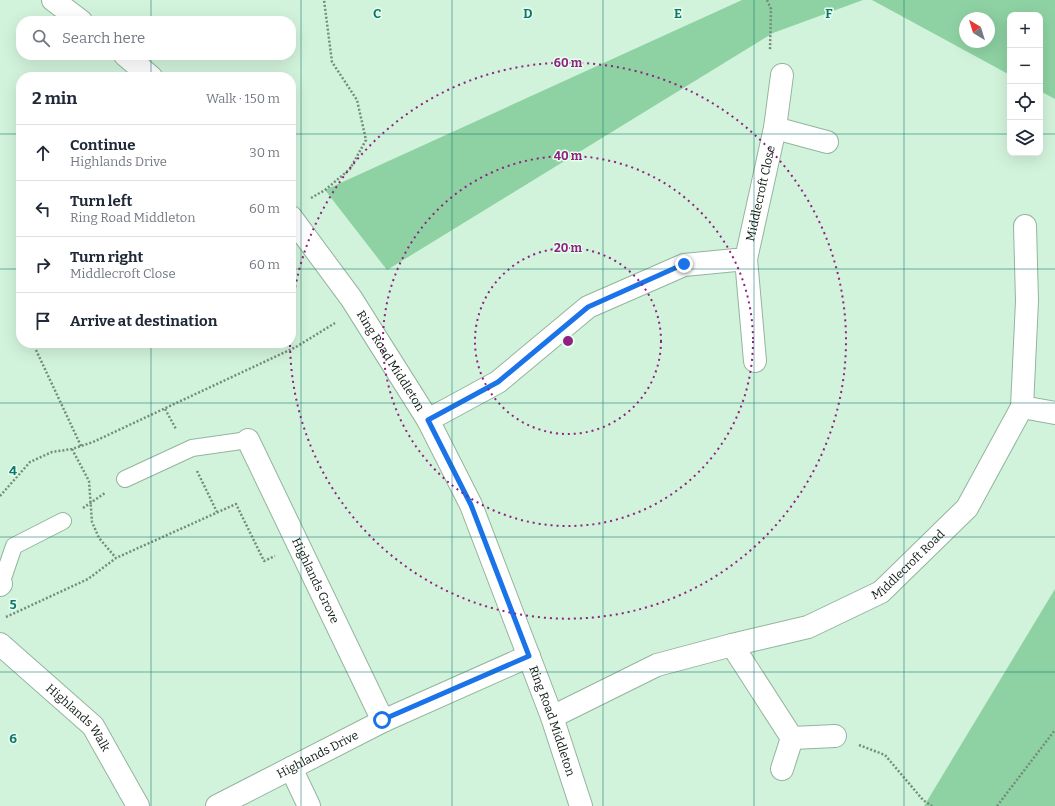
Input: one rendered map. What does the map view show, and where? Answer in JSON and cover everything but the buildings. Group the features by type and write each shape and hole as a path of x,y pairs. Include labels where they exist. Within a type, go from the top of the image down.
{"street":[{"path":"53,0 74,16"},
{"path":"131,60 145,72"},
{"name":"Middlecroft Close","path":"755,361 746,259 775,128 782,75"},
{"path":"775,128 828,142"},
{"name":"Ring Road Middleton","path":"298,210 428,420 471,505 552,717 581,806"},
{"name":"Middlecroft Road","path":"552,717 657,665 808,627 881,592 967,508 1022,407 1027,301 1025,226"},
{"path":"428,420 498,382 588,307 684,264 746,259"},
{"path":"1022,407 1055,413"},
{"name":"Highlands Grove","path":"248,440 382,720"},
{"name":"Highlands Walk","path":"0,644 93,726 138,806"},
{"path":"732,645 792,738"},
{"name":"Highlands Drive","path":"217,806 382,720 529,656"},
{"path":"792,738 836,736"},
{"path":"782,769 792,738"},
{"path":"291,768 309,806"}],"lane":[{"path":"125,479 192,448 248,440"},
{"path":"1,584 14,546 63,521"}],"path":[{"path":"298,210 350,169 366,140 357,100 332,62 324,0"},
{"path":"767,0 771,8 769,31 770,59 782,75"},
{"path":"296,347 358,308"},
{"path":"0,496 30,462 52,452 72,449 100,439 294,348"},
{"path":"36,350 81,446"},
{"path":"72,449 89,481 92,502 92,522 99,538 116,558"},
{"path":"63,521 125,479"},
{"path":"0,620 88,579 116,558 236,504 264,561 298,545"},
{"path":"997,806 1055,730"},
{"path":"836,736 885,755 923,800 932,806"}],"green space":[{"path":"742,0 863,0 773,33 387,270 325,190"},
{"path":"872,0 1055,0 1055,99 1043,93 1043,12 1007,12 1007,73 960,48 995,48 995,12 959,12 959,47"},
{"path":"1055,589 1055,806 924,806"}],"route":[{"path":"382,720 529,656 471,505 428,420 498,382 588,307 684,264"}]}
